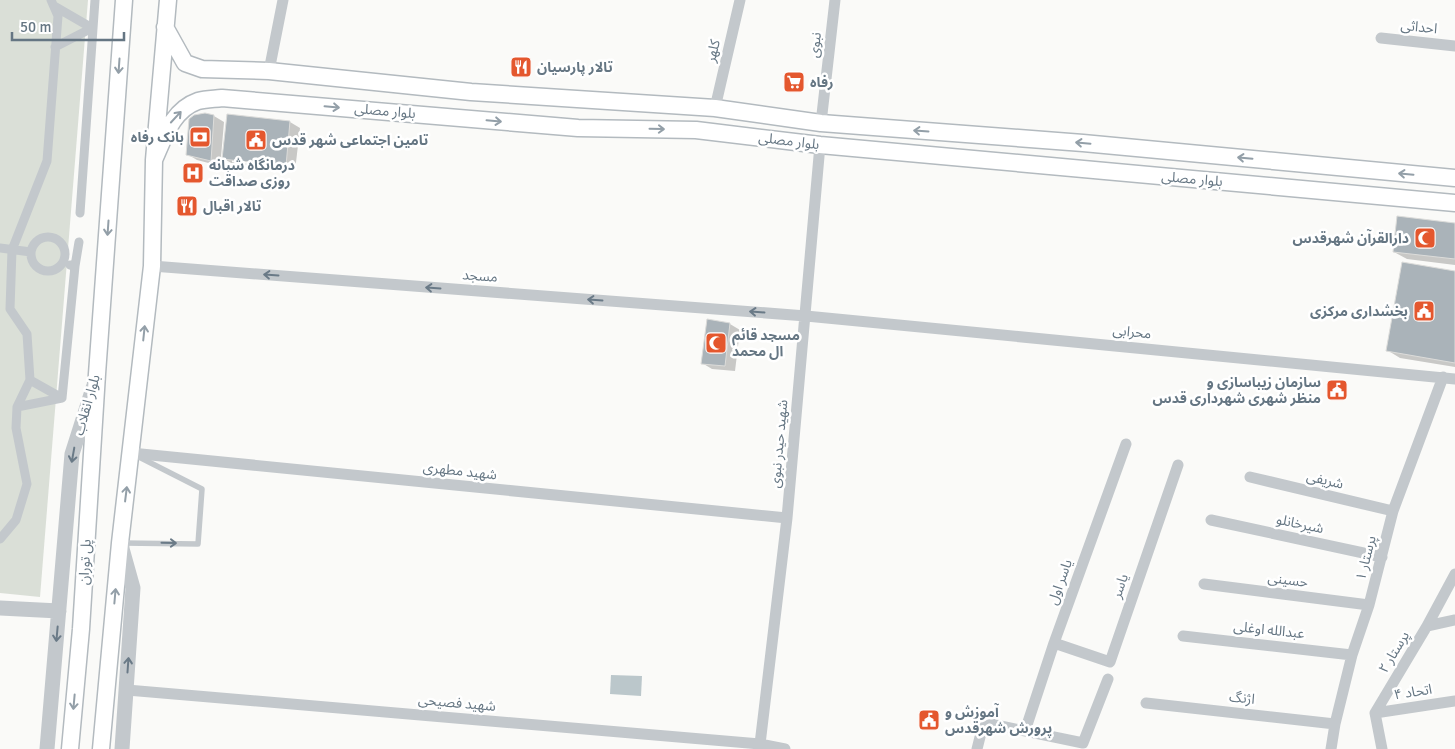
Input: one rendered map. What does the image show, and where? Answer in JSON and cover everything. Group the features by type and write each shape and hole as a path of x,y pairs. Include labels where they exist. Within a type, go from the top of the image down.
{"main road":[{"name":"بلوار انقلاب","path":"97,374 124,0"},
{"path":"101,749 120,543 152,266 154,160 168,0"},
{"name":"بلوار مصلی","path":"165,27 185,63 202,69 269,71 471,92 716,108 821,123 1083,143 1455,178"},
{"name":"بلوار مصلی","path":"154,160 172,120 189,106 199,101 222,98 578,128 696,130 820,145 1455,203"},
{"path":"820,145 821,123"},
{"name":"پل توران","path":"70,749 81,629 97,374"}],"street":[{"path":"80,213 95,0"},
{"path":"269,71 283,0"},
{"name":"کلهر","path":"716,108 740,0"},
{"name":"نبوی","path":"821,123 835,0"},
{"path":"52,3 92,28"},
{"path":"0,539 16,520 27,484 16,428 17,406 30,380 27,334 10,309 12,250 47,160 58,16 52,3"},
{"path":"56,47 92,28"},
{"name":"احداثی","path":"1380,38 1455,46"},
{"name":"شهید حیدر نبوی","path":"760,744 787,518 820,145"},
{"path":"52,238 62,244 65,255 62,263 56,270 50,271 40,270 32,262 31,252 33,246 41,239 52,238"},
{"path":"62,398 78,242"},
{"path":"0,248 31,252"},
{"path":"62,263 75,266"},
{"name":"مسجد","path":"152,266 806,316"},
{"name":"محرابی","path":"806,316 1455,379"},
{"name":"بلوار انقلاب","path":"47,749 72,454 97,374"},
{"name":"پرستار ۱","path":"1331,749 1335,724 1352,655 1369,605 1393,511 1443,378"},
{"path":"30,380 62,398"},
{"path":"17,406 62,398"},
{"name":"یاسر اول","path":"1025,731 1054,643 1126,444"},
{"name":"شهید مطهری","path":"131,453 787,518"},
{"name":"یاسر","path":"1054,643 1110,662 1178,465"},
{"name":"شریفی","path":"1250,477 1393,511"},
{"name":"شیرخانلو","path":"1211,520 1382,558"},
{"path":"120,543 133,588 122,749"},
{"name":"پرستار ۲","path":"1375,713 1427,626 1455,574"},
{"name":"حسینی","path":"1204,584 1369,605"},
{"path":"0,608 59,611"},
{"path":"1427,626 1455,620"},
{"name":"عبدالله اوغلی","path":"1183,636 1352,655"},
{"path":"977,749 982,729 985,725 991,724 1083,743 1108,679"},
{"name":"شهید فصیحی","path":"126,690 760,744 785,749"},
{"name":"اتحاد ۴","path":"1375,713 1455,701"},
{"name":"اژنگ","path":"1146,702 1335,724"},
{"path":"1375,713 1382,749"}],"lane":[{"path":"120,543 198,544 202,489 131,453"}],"shaded area":[{"path":"0,0 88,0 40,597 0,593"},
{"path":"611,675 642,676 641,696 610,694"}],"building":[{"name":"بانک رفاه","path":"205,113 214,115 211,161 186,155 189,119 194,115"},
{"name":"تامین اجتماعی شهر قدس","path":"227,114 290,121 286,166 222,159"},
{"name":"دارالقرآن شهرقدس","path":"1397,216 1455,223 1455,259 1393,252"},
{"name":"بخشداری مرکزی","path":"1402,262 1455,271 1455,363 1386,351"},
{"name":"مسجد قائم ال محمد","path":"707,319 730,323 725,366 701,364"}],"place":[{"name":"تالار پارسیان","path":"521,67"},
{"name":"رفاه","path":"794,82"},
{"name":"بانک رفاه","path":"200,137"},
{"name":"تامین اجتماعی شهر قدس","path":"256,140"},
{"name":"درمانگاه شبانه روزی صداقت","path":"193,173"},
{"name":"تالار اقبال","path":"187,206"},
{"name":"دارالقرآن شهرقدس","path":"1425,238"},
{"name":"بخشداری مرکزی","path":"1424,311"},
{"name":"مسجد قائم ال محمد","path":"716,343"},
{"name":"سازمان زیباسازی و منظر شهری شهرداری قدس","path":"1337,390"},
{"name":"آموزش و پرورش شهرقدس","path":"929,720"}]}
